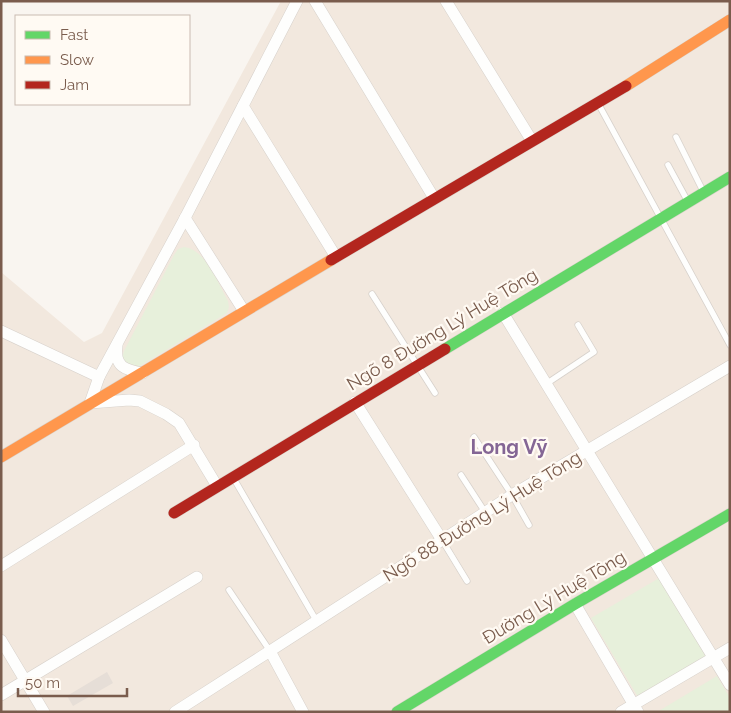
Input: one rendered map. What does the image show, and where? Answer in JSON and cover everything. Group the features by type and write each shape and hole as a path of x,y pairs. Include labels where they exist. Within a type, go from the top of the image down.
{"street":[{"path":"90,403 99,377 185,218 297,1"},
{"path":"315,1 434,198"},
{"path":"446,1 532,141"},
{"path":"1,457 434,198 598,104 730,20"},
{"path":"243,106 336,257"},
{"name":"Ngõ 8 Đường Lý Huệ Tông","path":"174,512 730,177"},
{"path":"185,218 244,311"},
{"path":"503,313 730,685"},
{"path":"1,331 99,377"},
{"path":"118,342 116,352 120,364 128,370 143,373"},
{"name":"Ngõ 88 Đường Lý Huệ Tông","path":"176,712 512,494 730,366"},
{"path":"90,403 140,400 166,414 179,423 217,486"},
{"path":"355,402 442,540"},
{"path":"1,566 194,445"},
{"name":"Đường Lý Huệ Tông","path":"397,712 575,604 730,514"},
{"path":"1,695 197,578"},
{"path":"575,604 636,708"},
{"path":"1,640 44,712"},
{"path":"621,712 636,708 730,648"},
{"path":"270,651 303,712"}],"lane":[{"path":"598,104 730,345"},
{"path":"676,137 704,193"},
{"path":"668,165 688,202"},
{"path":"372,294 435,393"},
{"path":"546,384 594,352 578,324"},
{"path":"474,437 512,494 529,525"},
{"path":"460,475 485,512"},
{"path":"233,477 316,620"},
{"path":"442,540 467,580"},
{"path":"229,590 270,651"}],"shaded area":[{"path":"281,1 730,1 730,712 1,712 1,272 84,342 102,333"}],"green space":[{"path":"184,247 192,249 199,254 211,269 228,301 227,313 138,367 132,368 122,358 124,351 174,255 178,249"},
{"path":"661,577 707,655 638,697 591,618"},
{"path":"717,676 730,698 730,712 657,712"}],"building":[{"path":"107,672 113,683 73,706 67,696"}],"traffic: fast":[{"path":"445,349 730,177"},
{"path":"397,712 575,604 730,514"}],"traffic: slow":[{"path":"626,86 730,20"},
{"path":"1,457 331,260"}],"traffic: jam":[{"path":"331,260 626,86"},
{"path":"174,513 445,349"}],"district":[{"name":"Long Vỹ","path":"509,447"}]}
